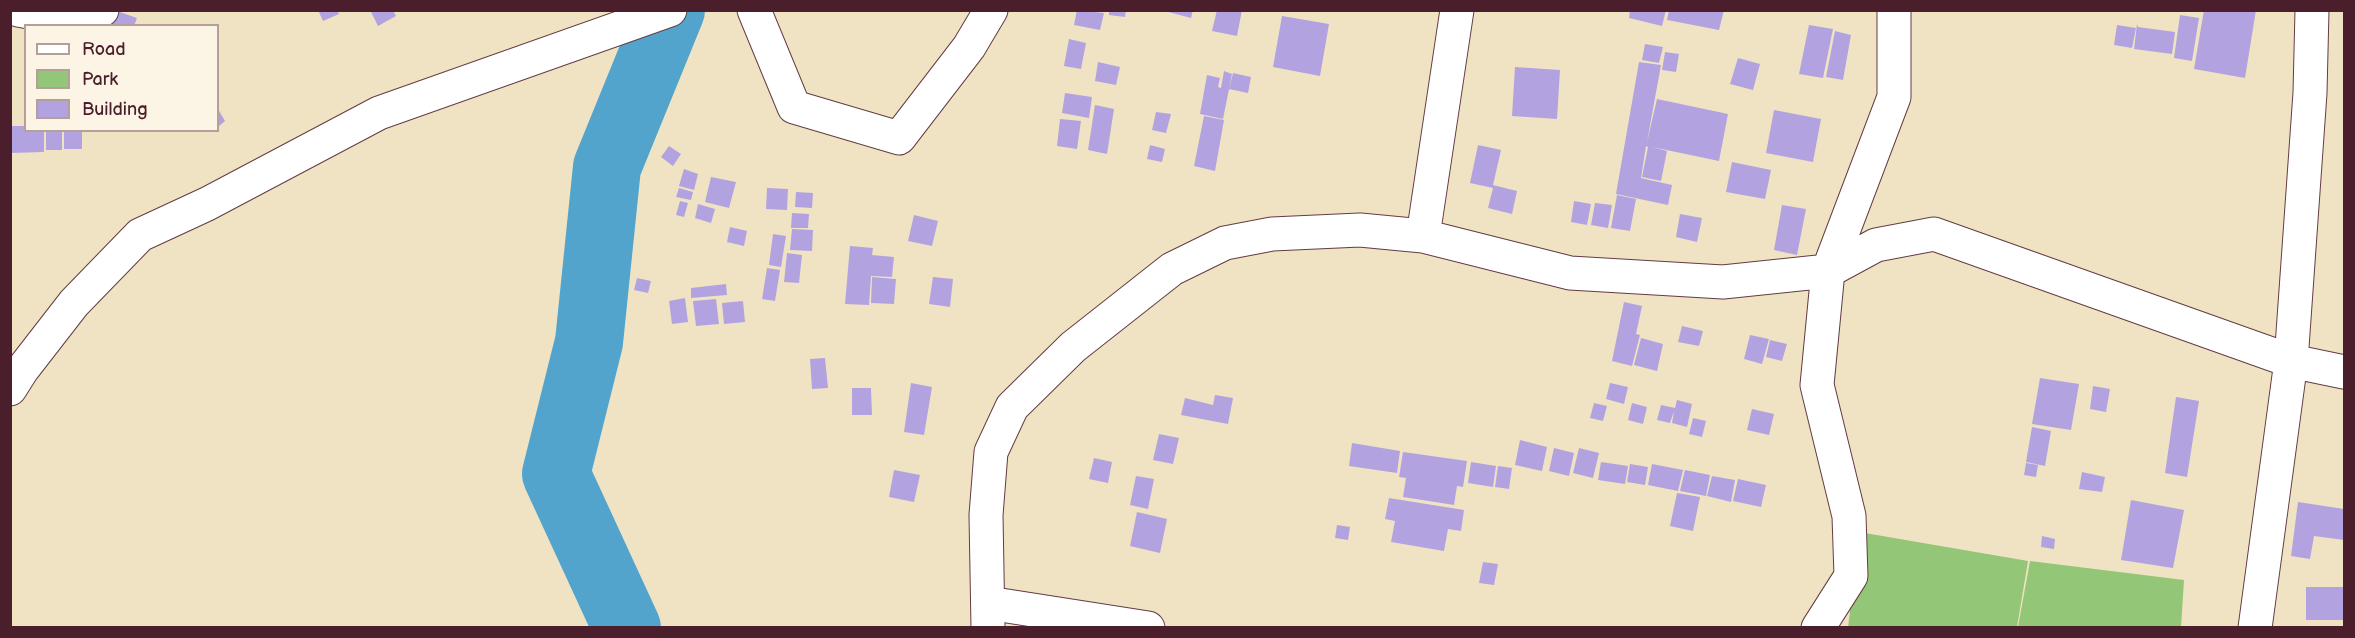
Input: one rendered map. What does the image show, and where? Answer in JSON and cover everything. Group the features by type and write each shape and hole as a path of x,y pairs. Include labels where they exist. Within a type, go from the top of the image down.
{"street":[{"path":"18,10 73,20 102,10"},
{"path":"10,389 22,369 74,303 140,235 207,204 379,113 669,10"},
{"path":"754,10 794,107 899,138 969,46 991,10"},
{"path":"1423,236 1456,10"},
{"path":"1818,627 1851,576 1849,516 1817,385 1828,271 1894,97 1894,10"},
{"path":"2255,627 2291,361 2310,93 2312,10"},
{"path":"1148,627 988,615 986,515 991,452 1012,406 1072,347 1172,269 1225,243 1272,234 1360,230 1423,236 1570,273 1723,282 1828,271 1876,244 1934,234 2291,361 2344,372"}],"green space":[{"path":"1859,532 2028,561 2017,627 1848,628"},
{"path":"2030,561 2184,580 2181,627 2018,627"}],"building":[{"path":"114,10 137,18 135,24 110,24"},
{"path":"318,10 337,10 339,14 323,21"},
{"path":"370,10 393,10 396,16 378,26"},
{"path":"1077,10 1104,13 1100,30 1074,25"},
{"path":"1109,10 1126,10 1125,17 1109,15"},
{"path":"1161,10 1193,10 1191,18"},
{"path":"1217,10 1242,10 1237,36 1212,31"},
{"path":"1630,10 1666,10 1662,26 1629,18"},
{"path":"1669,10 1724,10 1719,30 1667,20"},
{"path":"2204,10 2256,10 2245,78 2194,69"},
{"path":"2180,15 2199,18 2192,61 2174,58"},
{"path":"1282,16 1329,24 1320,76 1273,67"},
{"path":"2137,24 2138,27 2175,32 2172,54 2134,49"},
{"path":"1809,25 1833,29 1823,78 1799,74"},
{"path":"2117,25 2136,28 2132,48 2114,45"},
{"path":"1835,31 1851,35 1843,80 1826,77"},
{"path":"1069,39 1086,43 1081,69 1064,66"},
{"path":"1645,44 1663,47 1659,63 1642,60"},
{"path":"1665,52 1679,54 1676,72 1662,70"},
{"path":"1738,58 1760,64 1753,90 1730,84"},
{"path":"1098,62 1120,67 1116,85 1095,81"},
{"path":"1639,62 1661,65 1647,142 1657,99 1728,114 1719,161 1652,147 1667,151 1661,181 1642,177 1648,147 1646,146 1641,178 1672,185 1668,205 1616,194"},
{"path":"1515,67 1560,70 1557,119 1512,116"},
{"path":"1224,71 1232,74 1223,119 1200,114 1207,75 1220,78 1218,87 1221,88"},
{"path":"1233,73 1251,77 1248,93 1229,89"},
{"path":"1065,93 1092,97 1089,118 1062,113"},
{"path":"1095,105 1114,109 1107,154 1088,150"},
{"path":"1774,110 1821,119 1813,162 1766,153"},
{"path":"219,111 225,121 219,126"},
{"path":"1156,112 1171,114 1166,133 1152,130"},
{"path":"1204,116 1224,120 1215,171 1194,166"},
{"path":"1060,119 1081,121 1077,149 1057,146"},
{"path":"10,126 24,126 24,132 44,132 44,152 10,153"},
{"path":"46,132 62,132 62,150 46,150"},
{"path":"64,132 82,132 82,149 64,149"},
{"path":"1150,145 1165,149 1162,162 1147,159"},
{"path":"1478,145 1501,150 1493,185 1517,191 1512,214 1488,208 1493,188 1470,183"},
{"path":"669,146 681,154 673,166 661,157"},
{"path":"1732,162 1771,170 1765,199 1726,192"},
{"path":"684,169 698,174 694,190 679,186"},
{"path":"711,177 736,182 729,208 705,202"},
{"path":"679,188 693,192 691,200 676,197"},
{"path":"767,188 788,189 787,210 766,209"},
{"path":"796,192 813,193 812,208 795,207"},
{"path":"1617,195 1636,199 1630,231 1611,228"},
{"path":"680,201 688,203 684,217 676,215"},
{"path":"1574,201 1591,204 1587,225 1571,222"},
{"path":"1595,203 1612,205 1608,228 1591,225"},
{"path":"698,204 715,209 711,223 695,218"},
{"path":"1782,205 1806,209 1797,255 1774,250"},
{"path":"792,213 809,214 808,228 791,228"},
{"path":"1680,214 1702,218 1697,242 1676,237"},
{"path":"914,215 938,221 932,246 908,241"},
{"path":"730,227 747,231 744,246 727,242"},
{"path":"792,229 813,230 812,251 790,250"},
{"path":"773,234 786,236 781,267 769,265"},
{"path":"850,246 873,248 872,255 894,257 892,277 871,276 869,305 845,304"},
{"path":"787,253 802,255 799,283 784,282"},
{"path":"767,268 780,270 775,301 762,299"},
{"path":"872,277 896,279 894,304 871,303"},
{"path":"933,277 953,279 950,307 929,304"},
{"path":"637,278 651,281 648,293 634,290"},
{"path":"726,284 727,295 691,298 691,288"},
{"path":"685,298 688,322 672,324 669,301"},
{"path":"716,299 719,324 696,326 693,301"},
{"path":"743,301 745,322 724,324 722,303"},
{"path":"1624,302 1642,306 1636,334 1640,335 1632,366 1612,361"},
{"path":"1682,326 1703,331 1699,346 1678,342"},
{"path":"1750,335 1769,339 1762,364 1744,359"},
{"path":"1641,338 1663,344 1657,371 1634,365"},
{"path":"1770,340 1787,344 1782,361 1766,357"},
{"path":"825,358 828,388 812,389 810,359"},
{"path":"2040,378 2079,384 2071,430 2032,424"},
{"path":"911,383 932,387 924,435 904,432"},
{"path":"1610,383 1628,387 1624,404 1606,399"},
{"path":"2093,386 2110,389 2106,412 2090,409"},
{"path":"852,388 871,388 872,415 852,415"},
{"path":"1215,395 1233,398 1228,424 1181,415 1185,398 1213,405"},
{"path":"2176,397 2199,401 2187,477 2165,473"},
{"path":"1677,400 1692,404 1687,427 1672,423 1674,411 1670,423 1657,420 1661,405 1675,408"},
{"path":"1594,403 1607,406 1603,421 1590,418"},
{"path":"1632,403 1647,407 1643,424 1628,420"},
{"path":"1752,409 1774,414 1769,435 1747,430"},
{"path":"1693,418 1706,421 1702,437 1689,434"},
{"path":"2032,427 2051,431 2045,466 2026,462"},
{"path":"1159,434 1179,438 1173,464 1153,460"},
{"path":"1520,440 1547,447 1542,471 1515,465"},
{"path":"1352,443 1400,451 1397,473 1349,466"},
{"path":"1554,448 1574,453 1569,476 1549,471"},
{"path":"1579,448 1599,453 1593,478 1573,473"},
{"path":"1403,452 1467,461 1463,487 1457,486 1454,505 1403,497 1406,478 1399,477"},
{"path":"1094,458 1112,462 1108,483 1089,479"},
{"path":"1471,462 1496,466 1493,487 1468,483"},
{"path":"1601,462 1628,466 1625,484 1598,480"},
{"path":"2026,463 2038,465 2036,477 2024,475"},
{"path":"1630,464 1648,467 1645,485 1627,482"},
{"path":"1652,464 1683,470 1678,491 1648,485"},
{"path":"1498,466 1512,468 1509,489 1495,487"},
{"path":"894,470 920,475 914,502 889,497"},
{"path":"1685,470 1710,475 1706,496 1680,491"},
{"path":"2082,472 2105,477 2102,492 2079,489"},
{"path":"1136,476 1154,479 1148,509 1130,505"},
{"path":"1712,476 1735,480 1731,502 1707,496"},
{"path":"1738,479 1766,485 1761,507 1733,501"},
{"path":"1677,493 1700,497 1693,531 1670,526"},
{"path":"1389,498 1464,510 1461,531 1448,529 1444,551 1391,542 1395,521 1385,519"},
{"path":"2131,500 2184,510 2173,568 2121,560"},
{"path":"2298,502 2344,509 2344,540 2314,536 2310,559 2291,556"},
{"path":"1137,512 1167,519 1160,553 1130,546"},
{"path":"1337,525 1350,527 1348,540 1335,538"},
{"path":"2042,536 2055,539 2054,549 2041,547"},
{"path":"1483,562 1498,564 1494,585 1479,583"},
{"path":"2306,587 2344,587 2344,620 2306,620"}],"waterway":[{"path":"627,628 556,474 589,342 607,167 671,10"}]}
